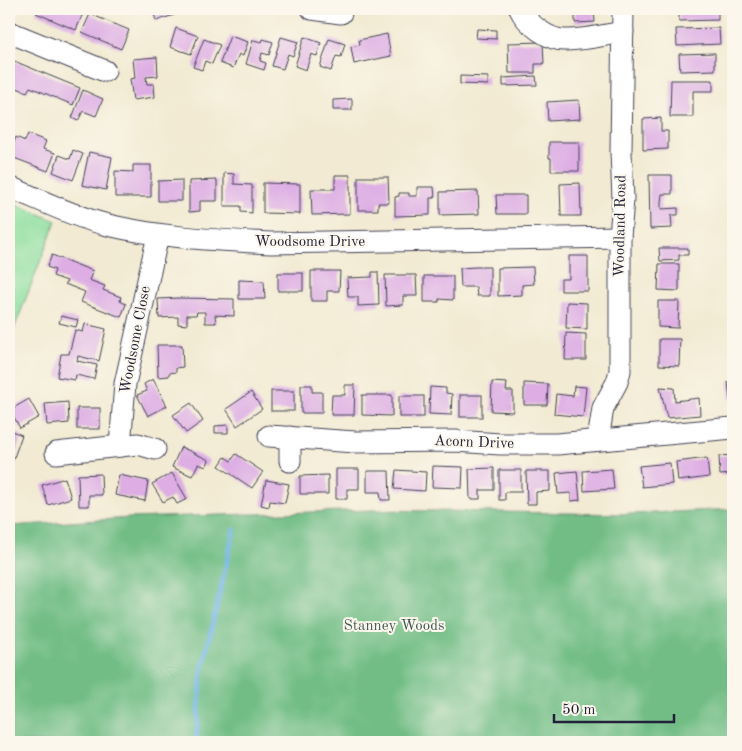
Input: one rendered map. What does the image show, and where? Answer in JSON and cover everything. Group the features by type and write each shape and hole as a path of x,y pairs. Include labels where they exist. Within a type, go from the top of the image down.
{"street":[{"path":"312,9 341,13"},
{"path":"520,9 533,27 561,40 624,32"},
{"name":"Woodland Road","path":"598,440 603,408 617,382 620,370 620,237 623,199 621,152 623,9"},
{"path":"9,32 105,71"},
{"name":"Woodsome Drive","path":"9,187 63,210 107,225 158,234 271,244 620,237"},
{"name":"Woodsome Close","path":"120,446 125,384 158,234"},
{"name":"Acorn Drive","path":"269,436 355,442 455,441 500,444 557,444 733,428"},
{"path":"290,437 290,461"},
{"path":"56,453 138,444 155,448"}],"green space":[{"path":"9,201 56,221 9,342"},
{"name":"Stanney Woods","path":"733,509 733,742 9,742 9,526 130,518 373,510 631,514"}],"building":[{"path":"38,9 77,9 84,11 76,30 36,13"},
{"path":"145,9 175,9 177,14 156,21 153,10 146,12"},
{"path":"575,9 594,9 595,22 575,23"},
{"path":"679,9 718,9 718,20 679,21"},
{"path":"90,14 129,30 121,49 82,32"},
{"path":"176,28 198,36 191,54 170,47"},
{"path":"719,28 720,44 677,46 676,29"},
{"path":"477,29 496,30 496,39 476,38"},
{"path":"387,34 391,56 354,64 351,47 360,45 359,40"},
{"path":"230,36 248,42 243,56 239,54 233,68 220,63"},
{"path":"281,37 298,42 293,56 288,54 283,69 272,66"},
{"path":"304,37 321,43 317,56 311,54 306,70 295,66"},
{"path":"204,39 220,45 212,64 205,61 202,70 193,67"},
{"path":"263,39 273,42 269,55 262,53 260,61 266,63 264,70 246,64 253,40 262,42"},
{"path":"329,39 345,44 341,57 336,56 331,71 320,67"},
{"path":"543,42 544,64 535,64 535,73 509,73 508,43"},
{"path":"715,53 715,70 680,71 679,54"},
{"path":"157,57 158,76 146,77 147,84 154,84 155,97 133,100 130,79 135,78 133,59"},
{"path":"9,59 80,88 73,105 30,87 27,92 9,85"},
{"path":"460,76 488,77 488,85 460,84"},
{"path":"536,76 537,85 503,86 503,78"},
{"path":"671,80 713,80 713,91 693,91 693,117 670,117"},
{"path":"83,90 103,99 96,116 83,111 78,121 72,118"},
{"path":"352,99 352,110 333,110 333,100"},
{"path":"579,100 580,119 548,121 547,102"},
{"path":"661,118 661,131 668,131 668,149 643,150 643,119"},
{"path":"28,134 46,141 43,149 55,153 48,171 9,156 16,137 25,141"},
{"path":"549,142 579,142 579,171 551,171"},
{"path":"73,150 83,154 73,180 53,172 59,155 70,159"},
{"path":"89,152 112,157 106,190 82,185"},
{"path":"133,165 151,165 151,197 115,197 115,171 133,172"},
{"path":"224,173 234,174 234,184 252,185 252,213 241,212 241,206 224,206"},
{"path":"335,175 350,175 350,214 312,215 311,189 335,189"},
{"path":"649,175 672,175 672,194 662,194 661,209 678,208 678,215 671,215 672,228 650,229"},
{"path":"358,177 388,177 389,203 378,203 378,210 358,210"},
{"path":"182,180 182,201 158,201 158,181"},
{"path":"217,180 217,201 200,201 200,211 189,212 189,181"},
{"path":"263,183 300,184 300,214 263,213"},
{"path":"580,183 581,216 561,216 560,184"},
{"path":"417,187 434,187 435,198 430,198 430,215 395,216 395,197 399,196 399,193 409,193 409,196 417,196"},
{"path":"478,191 479,214 440,215 440,192"},
{"path":"496,195 526,195 526,214 497,214"},
{"path":"659,248 688,248 688,255 679,255 679,260 660,261"},
{"path":"52,255 93,271 89,280 105,286 103,290 121,297 120,301 126,304 121,317 81,302 85,292 65,284 67,281 53,276 55,270 47,267"},
{"path":"569,256 588,256 588,291 561,291 561,279 569,279"},
{"path":"659,264 679,264 679,291 658,290"},
{"path":"490,267 490,296 477,296 476,287 461,287 460,268"},
{"path":"533,267 534,284 522,285 522,295 498,296 498,268"},
{"path":"311,271 340,271 339,291 327,291 327,301 311,301"},
{"path":"372,272 378,272 379,305 358,306 358,297 348,297 347,278 372,277"},
{"path":"278,273 303,273 303,291 278,291"},
{"path":"385,275 416,275 417,296 403,296 403,305 386,306"},
{"path":"424,276 453,276 453,300 439,299 439,302 424,302"},
{"path":"239,280 264,281 265,299 239,299"},
{"path":"158,299 234,299 234,316 215,315 216,323 205,323 205,312 197,312 196,315 187,315 187,325 178,324 178,317 159,318"},
{"path":"658,301 679,301 678,328 658,327"},
{"path":"567,302 587,303 587,329 566,328"},
{"path":"61,316 78,320 76,327 59,323"},
{"path":"85,324 106,329 99,361 78,356 77,361 97,365 94,379 76,375 75,380 57,377 61,354 69,354 75,330 83,332"},
{"path":"566,333 586,334 586,360 565,360"},
{"path":"659,339 680,339 679,366 659,365"},
{"path":"157,345 182,345 183,367 176,368 176,372 169,373 169,376 158,377"},
{"path":"153,379 167,406 148,416 137,395 147,391 144,384"},
{"path":"492,382 507,383 506,391 513,391 513,412 491,411"},
{"path":"728,382 733,382 733,399 730,399"},
{"path":"524,383 548,384 547,405 524,405"},
{"path":"301,385 312,385 312,392 322,392 322,413 301,413"},
{"path":"345,385 355,385 354,415 331,415 332,395 345,395"},
{"path":"574,386 586,387 583,417 554,414 556,394 573,396"},
{"path":"430,387 446,388 446,393 452,394 451,415 429,414"},
{"path":"660,387 674,388 675,401 699,398 700,415 667,418"},
{"path":"271,391 294,391 294,411 271,411"},
{"path":"251,392 262,409 237,426 226,409"},
{"path":"362,395 392,395 392,416 362,415"},
{"path":"460,395 482,395 482,417 460,417"},
{"path":"399,396 424,396 424,417 399,417"},
{"path":"29,399 39,417 20,428 10,410"},
{"path":"68,402 69,423 47,425 45,404"},
{"path":"191,403 203,421 186,433 173,415"},
{"path":"77,408 100,408 100,429 77,429"},
{"path":"228,425 228,433 215,433 215,426"},
{"path":"9,430 22,435 12,463 9,462"},
{"path":"181,447 209,460 206,467 198,464 192,476 172,467"},
{"path":"236,454 263,472 252,488 219,466 225,457 231,461"},
{"path":"733,455 733,474 720,475 719,456"},
{"path":"707,458 709,477 678,481 676,462"},
{"path":"670,463 672,484 642,487 639,466"},
{"path":"433,466 463,467 462,488 432,487"},
{"path":"494,468 494,490 480,490 480,499 470,499 469,469"},
{"path":"336,469 359,469 359,489 347,489 347,499 336,499"},
{"path":"612,469 614,489 584,491 583,471"},
{"path":"396,470 426,472 425,491 394,489"},
{"path":"499,470 521,470 521,492 505,492 505,500 499,500"},
{"path":"367,471 389,471 390,500 381,500 380,492 367,492"},
{"path":"526,471 550,471 550,491 536,492 536,504 527,504"},
{"path":"577,471 580,500 571,501 571,493 558,494 556,473"},
{"path":"172,473 187,499 177,504 173,497 163,502 152,484"},
{"path":"101,474 102,495 89,495 89,506 79,506 78,475"},
{"path":"119,475 148,481 145,501 115,495"},
{"path":"328,475 328,494 300,494 300,476"},
{"path":"65,478 71,498 48,505 42,485"},
{"path":"266,480 289,484 285,503 270,501 269,507 261,505"}],"waterway":[{"path":"196,742 202,670 234,530"}]}
